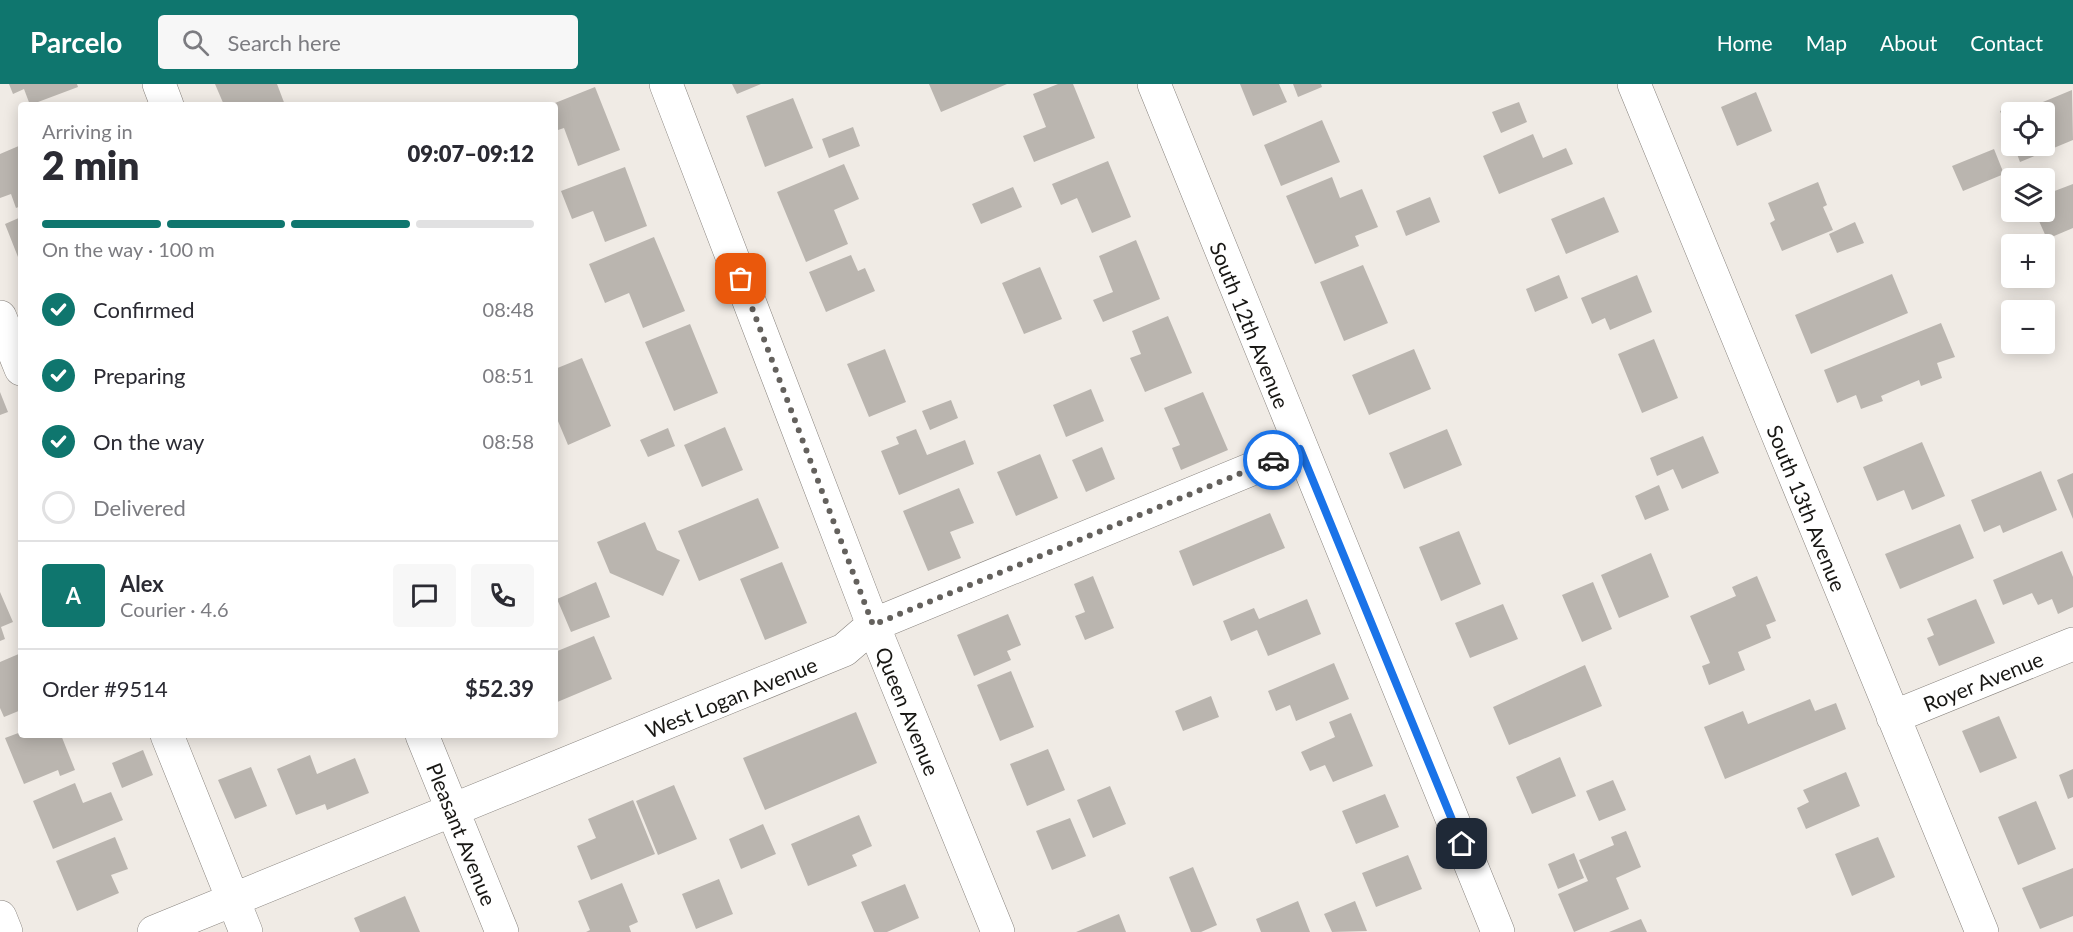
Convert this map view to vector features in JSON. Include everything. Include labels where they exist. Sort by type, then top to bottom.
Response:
[{"type":"street","points":[[159,84],[166,102]]},
{"type":"street","name":"Queen Avenue","points":[[666,84],[873,625],[998,932]]},
{"type":"street","name":"South 12th Avenue","points":[[1154,84],[1300,449],[1498,932]]},
{"type":"street","name":"South 13th Avenue","points":[[1634,84],[1982,932]]},
{"type":"street","points":[[0,317],[18,362]]},
{"type":"street","name":"West Logan Avenue","points":[[154,932],[453,812],[844,650],[873,625],[1300,449]]},
{"type":"street","name":"Royer Avenue","points":[[1893,717],[2073,644]]},
{"type":"street","points":[[168,738],[246,932]]},
{"type":"street","name":"Pleasant Avenue","points":[[423,738],[502,932]]},
{"type":"street","points":[[0,917],[6,932]]},
{"type":"building","points":[[9,84],[77,84],[78,87],[38,102],[29,102],[24,89],[13,94]]},
{"type":"building","points":[[215,84],[277,84],[284,102],[223,102]]},
{"type":"building","points":[[732,84],[761,84],[737,94]]},
{"type":"building","points":[[929,84],[1007,84],[941,112]]},
{"type":"building","points":[[1058,84],[1073,84],[1095,138],[1034,162],[1023,136],[1046,127],[1033,94]]},
{"type":"building","points":[[1240,84],[1279,84],[1287,102],[1253,116]]},
{"type":"building","points":[[1293,84],[1321,84],[1322,87],[1298,97]]},
{"type":"building","points":[[595,87],[620,150],[578,166],[564,128],[558,130],[558,102]]},
{"type":"building","points":[[2072,90],[2073,140],[2055,147],[2055,102],[2043,102]]},
{"type":"building","points":[[1756,92],[1772,131],[1737,146],[1721,107]]},
{"type":"building","points":[[793,98],[813,148],[765,167],[746,116]]},
{"type":"building","points":[[1519,102],[1527,122],[1501,133],[1492,112]]},
{"type":"building","points":[[1322,120],[1340,162],[1281,186],[1264,145]]},
{"type":"building","points":[[853,127],[860,146],[829,158],[822,139]]},
{"type":"building","points":[[1533,134],[1543,158],[1566,148],[1573,164],[1499,194],[1483,156]]},
{"type":"building","points":[[18,146],[18,207],[16,208],[11,194],[0,198],[0,154]]},
{"type":"building","points":[[1994,149],[2002,168],[2001,175],[1963,191],[1952,166]]},
{"type":"building","points":[[2018,156],[2034,156],[2020,162]]},
{"type":"building","points":[[1108,161],[1131,217],[1092,233],[1077,198],[1061,205],[1052,184]]},
{"type":"building","points":[[844,164],[859,199],[834,210],[848,244],[806,262],[777,192]]},
{"type":"building","points":[[625,167],[647,226],[605,242],[593,211],[572,219],[561,191]]},
{"type":"building","points":[[1332,177],[1340,198],[1362,189],[1378,227],[1355,236],[1359,246],[1315,264],[1286,196]]},
{"type":"building","points":[[1818,182],[1827,205],[1823,207],[1833,230],[1782,251],[1770,223],[1775,220],[1768,203]]},
{"type":"building","points":[[2073,184],[2073,228],[2055,236],[2045,234],[2039,222],[2055,222],[2055,191]]},
{"type":"building","points":[[1013,187],[1022,207],[981,224],[972,204]]},
{"type":"building","points":[[1430,197],[1440,222],[1406,236],[1396,211]]},
{"type":"building","points":[[1604,197],[1619,232],[1566,254],[1551,219]]},
{"type":"building","points":[[18,218],[18,257],[5,224]]},
{"type":"building","points":[[1855,222],[1864,243],[1837,253],[1829,234]]},
{"type":"building","points":[[654,237],[685,311],[643,328],[629,293],[605,303],[589,264]]},
{"type":"building","points":[[1136,240],[1160,299],[1103,322],[1093,300],[1113,292],[1099,256]]},
{"type":"building","points":[[851,255],[858,271],[865,268],[875,291],[826,312],[809,272]]},
{"type":"building","points":[[1363,265],[1388,323],[1344,341],[1320,282]]},
{"type":"building","points":[[1040,267],[1062,319],[1024,334],[1002,283]]},
{"type":"building","points":[[1892,274],[1908,313],[1811,354],[1795,315]]},
{"type":"building","points":[[1559,275],[1568,298],[1535,312],[1526,289]]},
{"type":"building","points":[[1637,275],[1652,312],[1610,330],[1605,318],[1592,324],[1581,298]]},
{"type":"building","points":[[1168,316],[1192,373],[1145,392],[1130,358],[1141,354],[1132,331]]},
{"type":"building","points":[[1941,323],[1955,357],[1937,363],[1942,378],[1921,386],[1919,380],[1881,396],[1883,401],[1861,409],[1856,395],[1837,403],[1824,370]]},
{"type":"building","points":[[690,324],[718,393],[674,411],[645,342]]},
{"type":"building","points":[[1654,339],[1678,398],[1642,413],[1618,354]]},
{"type":"building","points":[[885,349],[906,402],[869,417],[847,364]]},
{"type":"building","points":[[1414,349],[1431,389],[1369,415],[1352,375]]},
{"type":"building","points":[[582,358],[611,426],[568,445],[558,421],[558,368]]},
{"type":"building","points":[[1091,389],[1104,421],[1066,437],[1053,405]]},
{"type":"building","points":[[0,392],[8,412],[0,415]]},
{"type":"building","points":[[1203,392],[1228,450],[1181,470],[1172,448],[1180,445],[1164,408]]},
{"type":"building","points":[[951,400],[958,418],[930,430],[922,411]]},
{"type":"building","points":[[725,427],[743,470],[702,487],[684,445]]},
{"type":"building","points":[[668,428],[675,446],[648,457],[640,440]]},
{"type":"building","points":[[916,429],[927,455],[965,440],[974,464],[899,495],[881,451],[899,444],[896,437]]},
{"type":"building","points":[[1447,429],[1462,465],[1404,489],[1389,453]]},
{"type":"building","points":[[1703,436],[1719,473],[1682,489],[1673,469],[1657,476],[1650,458]]},
{"type":"building","points":[[1922,442],[1945,496],[1912,510],[1904,490],[1877,501],[1863,467]]},
{"type":"building","points":[[1102,447],[1115,479],[1086,492],[1072,460]]},
{"type":"building","points":[[1040,454],[1058,498],[1016,516],[997,472]]},
{"type":"building","points":[[2041,471],[2057,510],[2003,533],[2000,525],[1984,532],[1971,500]]},
{"type":"building","points":[[2073,473],[2073,519],[2057,480]]},
{"type":"building","points":[[1659,485],[1669,510],[1645,520],[1635,496]]},
{"type":"building","points":[[959,488],[974,523],[950,532],[961,558],[928,571],[903,511]]},
{"type":"building","points":[[758,498],[779,548],[699,581],[678,531]]},
{"type":"building","points":[[1270,513],[1285,548],[1193,586],[1179,551]]},
{"type":"building","points":[[645,522],[657,550],[680,560],[663,596],[610,573],[597,542]]},
{"type":"building","points":[[1960,524],[1974,558],[1900,589],[1885,554]]},
{"type":"building","points":[[1459,531],[1481,584],[1441,601],[1419,547]]},
{"type":"building","points":[[2062,551],[2073,577],[2073,607],[2058,614],[2052,599],[2038,605],[2032,593],[2003,605],[1993,580]]},
{"type":"building","points":[[1651,553],[1669,597],[1619,618],[1601,575]]},
{"type":"building","points":[[782,562],[807,623],[765,640],[740,579]]},
{"type":"building","points":[[1093,576],[1114,628],[1085,640],[1075,616],[1085,612],[1074,584]]},
{"type":"building","points":[[1757,576],[1776,621],[1766,625],[1771,638],[1738,652],[1745,670],[1709,685],[1702,666],[1710,663],[1690,616],[1736,596],[1732,587]]},
{"type":"building","points":[[596,582],[610,617],[571,632],[558,599]]},
{"type":"building","points":[[1593,582],[1612,629],[1582,642],[1562,595]]},
{"type":"building","points":[[0,592],[13,622],[1,627],[5,639],[0,641]]},
{"type":"building","points":[[1307,599],[1321,634],[1268,656],[1257,630],[1231,641],[1223,621],[1254,608],[1259,619]]},
{"type":"building","points":[[1976,599],[1995,643],[1939,666],[1927,638],[1934,635],[1927,619]]},
{"type":"building","points":[[1503,604],[1518,639],[1470,658],[1455,623]]},
{"type":"building","points":[[1008,614],[1021,645],[1007,651],[1011,660],[974,676],[957,635]]},
{"type":"building","points":[[594,636],[612,679],[558,702],[558,651]]},
{"type":"building","points":[[18,654],[18,711],[4,717],[0,708],[0,662]]},
{"type":"building","points":[[1334,663],[1349,699],[1296,721],[1290,705],[1276,711],[1268,691]]},
{"type":"building","points":[[1585,665],[1602,706],[1509,745],[1493,707]]},
{"type":"building","points":[[1011,671],[1034,727],[1000,741],[977,685]]},
{"type":"building","points":[[1211,696],[1219,717],[1183,731],[1175,711]]},
{"type":"building","points":[[1810,699],[1815,711],[1836,703],[1846,729],[1725,779],[1704,727],[1743,711],[1748,724]]},
{"type":"building","points":[[856,712],[877,763],[765,810],[743,758]]},
{"type":"building","points":[[1351,713],[1373,766],[1333,782],[1325,765],[1310,771],[1301,752],[1335,737],[1329,722]]},
{"type":"building","points":[[1999,716],[2017,758],[1980,773],[1962,731]]},
{"type":"building","points":[[18,733],[18,738],[62,738],[75,770],[60,776],[58,770],[24,784],[5,738]]},
{"type":"building","points":[[1048,749],[1065,790],[1027,806],[1010,764]]},
{"type":"building","points":[[143,750],[153,775],[122,788],[112,763]]},
{"type":"building","points":[[310,755],[317,774],[355,758],[369,793],[327,810],[325,804],[296,815],[277,769]]},
{"type":"building","points":[[1560,757],[1576,796],[1532,814],[1516,777]]},
{"type":"building","points":[[251,767],[267,806],[235,819],[218,780]]},
{"type":"building","points":[[2073,769],[2073,797],[2068,799],[2059,775]]},
{"type":"building","points":[[1846,772],[1860,806],[1806,829],[1797,808],[1809,802],[1803,790]]},
{"type":"building","points":[[1613,780],[1626,810],[1599,821],[1586,791]]},
{"type":"building","points":[[75,783],[83,803],[111,792],[123,820],[53,849],[33,801]]},
{"type":"building","points":[[674,785],[697,839],[658,855],[636,801]]},
{"type":"building","points":[[1110,786],[1126,824],[1093,838],[1077,800]]},
{"type":"building","points":[[1385,794],[1399,827],[1356,844],[1342,811]]},
{"type":"building","points":[[633,800],[655,854],[591,880],[577,846],[596,838],[588,819]]},
{"type":"building","points":[[2036,801],[2056,849],[2018,865],[1998,817]]},
{"type":"building","points":[[859,815],[872,846],[852,855],[857,866],[808,886],[791,844]]},
{"type":"building","points":[[1070,818],[1086,856],[1052,870],[1036,831]]},
{"type":"building","points":[[763,824],[776,854],[741,869],[729,839]]},
{"type":"building","points":[[1626,831],[1641,867],[1616,878],[1629,909],[1574,932],[1558,894],[1588,881],[1579,860],[1614,845],[1611,837]]},
{"type":"building","points":[[115,837],[128,869],[111,875],[119,893],[77,911],[56,861]]},
{"type":"building","points":[[1878,837],[1895,877],[1852,896],[1835,854]]},
{"type":"building","points":[[1574,853],[1584,878],[1558,889],[1548,864]]},
{"type":"building","points":[[1408,855],[1422,889],[1376,907],[1362,873]]},
{"type":"building","points":[[1193,867],[1217,925],[1201,932],[1191,932],[1169,877]]},
{"type":"building","points":[[2073,868],[2073,916],[2040,929],[2022,888]]},
{"type":"building","points":[[719,879],[733,914],[696,929],[682,894]]},
{"type":"building","points":[[622,883],[638,922],[629,926],[631,932],[586,932],[590,930],[578,901]]},
{"type":"building","points":[[905,884],[919,918],[887,932],[874,932],[861,902]]},
{"type":"building","points":[[405,896],[420,932],[360,932],[354,918]]},
{"type":"building","points":[[1298,901],[1310,932],[1261,932],[1256,919]]},
{"type":"building","points":[[1355,901],[1367,931],[1332,932],[1324,914]]},
{"type":"building","points":[[1119,914],[1126,932],[1076,932]]},
{"type":"building","points":[[1641,919],[1647,932],[1609,932]]},
{"type":"way so far","points":[[741,279],[873,625],[1273,460]]},
{"type":"route","points":[[1273,460],[1300,449],[1462,844]]}]
